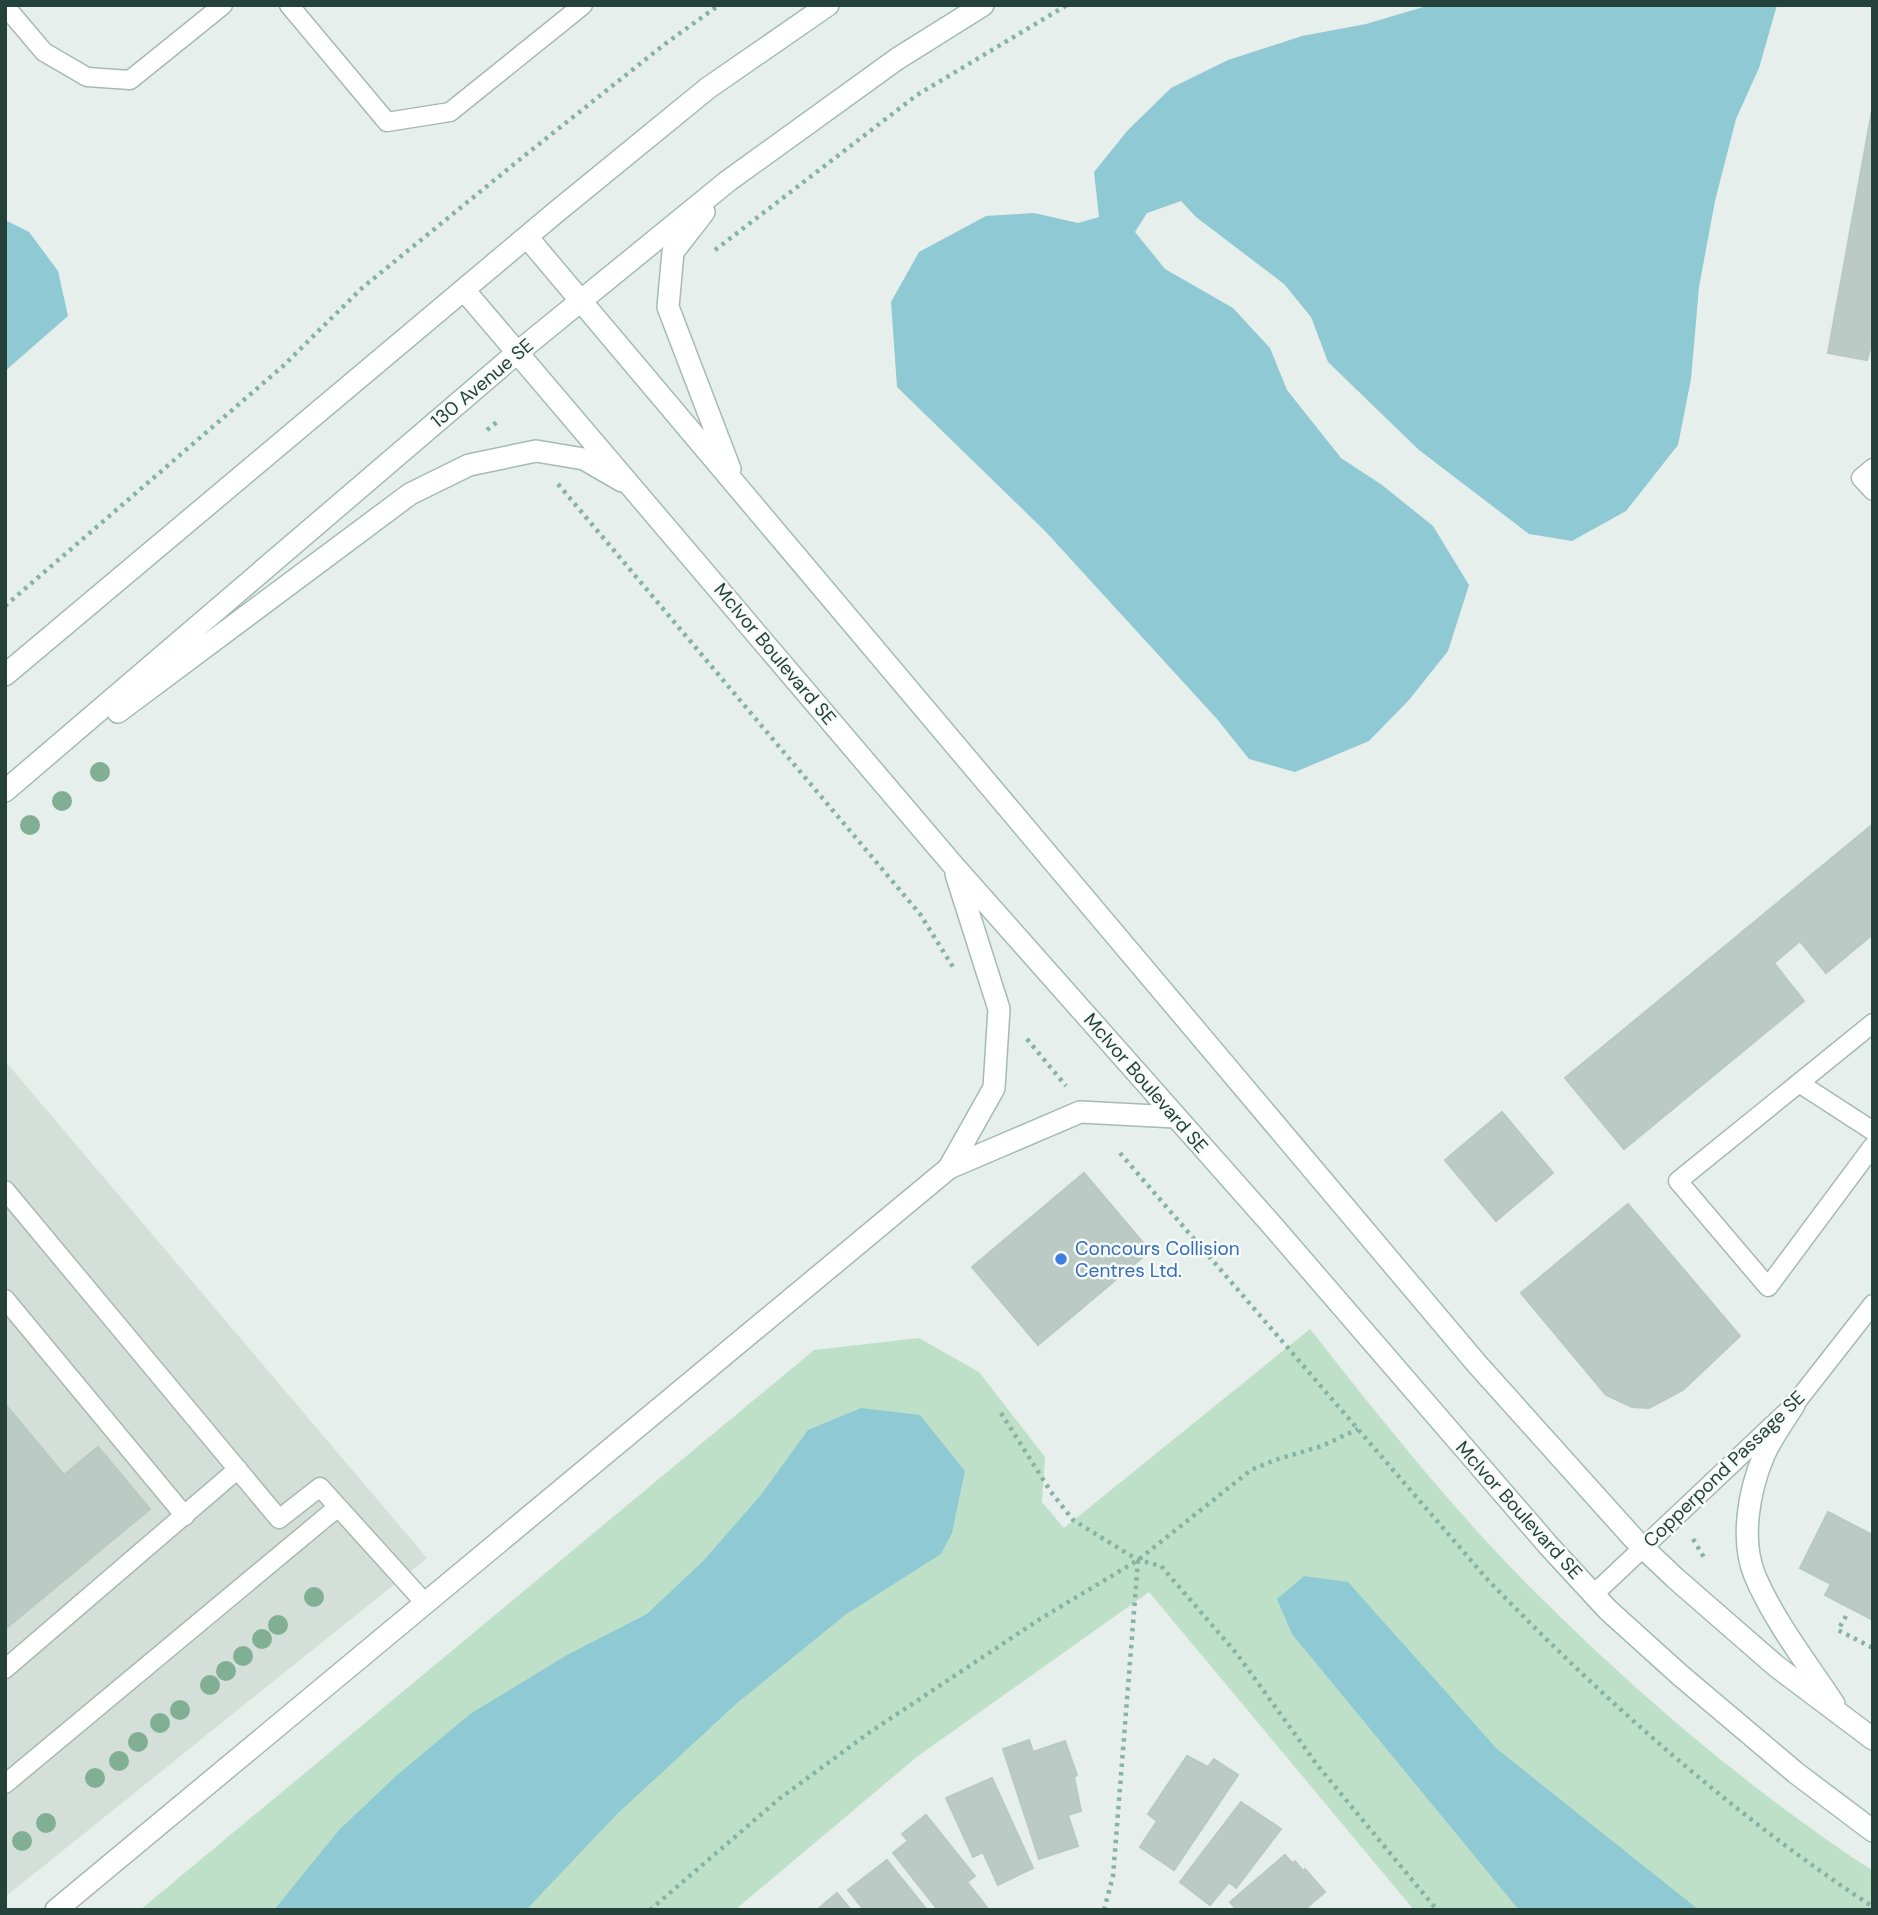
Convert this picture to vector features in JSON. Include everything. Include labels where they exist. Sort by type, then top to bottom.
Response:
[{"type":"main road","points":[[5,675],[708,88],[828,5]]},
{"type":"main road","name":"130 Avenue SE","points":[[5,794],[518,352],[728,181],[897,59],[983,5]]},
{"type":"main road","points":[[728,181],[673,252],[668,307],[736,484]]},
{"type":"main road","points":[[527,237],[1477,1364],[1644,1549],[1766,1658],[1873,1739]]},
{"type":"main road","name":"McIvor Boulevard SE","points":[[464,290],[636,489],[953,865],[1271,1224],[1541,1537],[1594,1594],[1680,1675],[1796,1773],[1873,1831]]},
{"type":"main road","name":"130 Avenue SE","points":[[5,794],[410,494],[469,465],[536,451],[584,459],[636,489]]},
{"type":"main road","points":[[949,1168],[994,1088],[999,1009],[953,865]]},
{"type":"main road","points":[[56,1910],[949,1168],[1080,1112],[1175,1117]]},
{"type":"main road","points":[[1794,1405],[1763,1456],[1753,1488],[1748,1544],[1754,1573],[1768,1603],[1842,1717]]},
{"type":"lane","points":[[5,6],[44,51],[87,77],[130,80],[223,5]]},
{"type":"lane","points":[[289,5],[387,122],[450,112],[583,5]]},
{"type":"lane","points":[[1873,468],[1861,478],[1873,491]]},
{"type":"lane","points":[[1873,1023],[1678,1181],[1768,1287],[1873,1146]]},
{"type":"lane","points":[[1799,1083],[1873,1131]]},
{"type":"lane","points":[[5,1190],[279,1519],[320,1487],[425,1603]]},
{"type":"lane","points":[[5,1299],[186,1516]]},
{"type":"lane","name":"Copperpond Passage SE","points":[[1594,1594],[1794,1405],[1873,1304]]},
{"type":"lane","points":[[5,1669],[238,1469]]},
{"type":"lane","points":[[5,1784],[338,1507]]},
{"type":"path","points":[[5,606],[282,368],[362,288],[665,44],[719,5]]},
{"type":"path","points":[[706,257],[917,95],[1067,5]]},
{"type":"path","points":[[552,480],[616,551],[920,914],[955,972]]},
{"type":"path","points":[[1023,1033],[1070,1090]]},
{"type":"path","points":[[1120,1153],[1487,1580],[1550,1645],[1655,1741],[1748,1818],[1873,1908]]},
{"type":"path","points":[[1001,1413],[1036,1470],[1073,1520],[1138,1560],[1161,1566],[1237,1654],[1318,1766],[1437,1910]]},
{"type":"path","points":[[650,1910],[779,1799],[870,1732],[1040,1619],[1138,1560],[1251,1470],[1322,1446],[1358,1429]]},
{"type":"path","points":[[1692,1538],[1704,1559]]},
{"type":"path","points":[[1104,1910],[1113,1875],[1138,1560]]},
{"type":"path","points":[[1846,1616],[1838,1630],[1873,1648]]},
{"type":"shaded area","points":[[5,1061],[427,1558],[5,1897]]},
{"type":"green space","points":[[1310,1329],[1446,1496],[1504,1560],[1573,1629],[1696,1740],[1783,1808],[1873,1871],[1873,1910],[1414,1910],[1149,1592],[918,1756],[735,1910],[140,1910],[814,1350],[919,1338],[979,1372],[1045,1457],[1042,1502],[1064,1528]]},
{"type":"water","points":[[1430,5],[1777,5],[1759,68],[1736,119],[1715,201],[1699,287],[1691,379],[1678,445],[1626,511],[1572,541],[1529,534],[1419,450],[1328,362],[1311,317],[1284,284],[1196,217],[1181,201],[1147,213],[1135,232],[1165,269],[1233,308],[1270,348],[1287,390],[1341,458],[1382,485],[1433,526],[1469,585],[1448,651],[1409,700],[1369,741],[1295,772],[1249,759],[1217,719],[1045,531],[897,387],[891,302],[919,252],[986,216],[1034,213],[1078,223],[1099,217],[1094,172],[1128,130],[1171,88],[1228,60],[1302,36],[1366,24]]},
{"type":"water","points":[[5,220],[29,232],[58,271],[68,316],[5,371]]},
{"type":"water","points":[[861,1408],[920,1415],[965,1471],[952,1533],[941,1554],[845,1615],[736,1704],[617,1814],[526,1910],[274,1910],[339,1830],[396,1776],[470,1714],[567,1655],[647,1614],[704,1560],[760,1496],[808,1430]]},
{"type":"water","points":[[1304,1576],[1348,1582],[1497,1749],[1699,1910],[1519,1910],[1292,1634],[1277,1599]]},
{"type":"building","points":[[1873,105],[1873,338],[1867,360],[1828,353]]},
{"type":"building","points":[[1873,824],[1873,934],[1826,973],[1800,941],[1774,963],[1804,1001],[1624,1149],[1565,1078]]},
{"type":"building","points":[[1502,1112],[1553,1173],[1496,1221],[1445,1160]]},
{"type":"building","name":"Concours Collision Centres Ltd.","points":[[1084,1173],[1150,1251],[1038,1345],[972,1267]]},
{"type":"building","points":[[1628,1204],[1740,1336],[1683,1390],[1649,1408],[1632,1407],[1606,1395],[1521,1293]]},
{"type":"building","points":[[5,1404],[64,1475],[98,1447],[150,1509],[5,1629]]},
{"type":"building","points":[[1828,1512],[1873,1535],[1873,1620],[1825,1595],[1831,1584],[1800,1568]]},
{"type":"building","points":[[1029,1740],[1033,1752],[1065,1741],[1077,1775],[1074,1777],[1081,1811],[1068,1815],[1078,1846],[1039,1859],[1003,1749]]},
{"type":"building","points":[[1187,1756],[1208,1767],[1214,1759],[1238,1775],[1174,1870],[1140,1847],[1157,1821],[1148,1814]]},
{"type":"building","points":[[992,1778],[1033,1868],[998,1885],[983,1852],[973,1857],[946,1798]]},
{"type":"building","points":[[1241,1802],[1281,1829],[1236,1888],[1229,1882],[1210,1905],[1180,1882]]},
{"type":"building","points":[[926,1815],[975,1876],[967,1882],[989,1910],[938,1910],[893,1853],[908,1841],[902,1834]]},
{"type":"building","points":[[1285,1855],[1292,1863],[1295,1861],[1303,1871],[1305,1869],[1325,1892],[1304,1910],[1237,1910],[1230,1902]]},
{"type":"building","points":[[887,1860],[927,1910],[864,1910],[848,1890]]},
{"type":"building","points":[[837,1893],[851,1910],[817,1910]]},
{"type":"place","name":"Concours Collision Centres Ltd.","points":[[1061,1259]]}]
